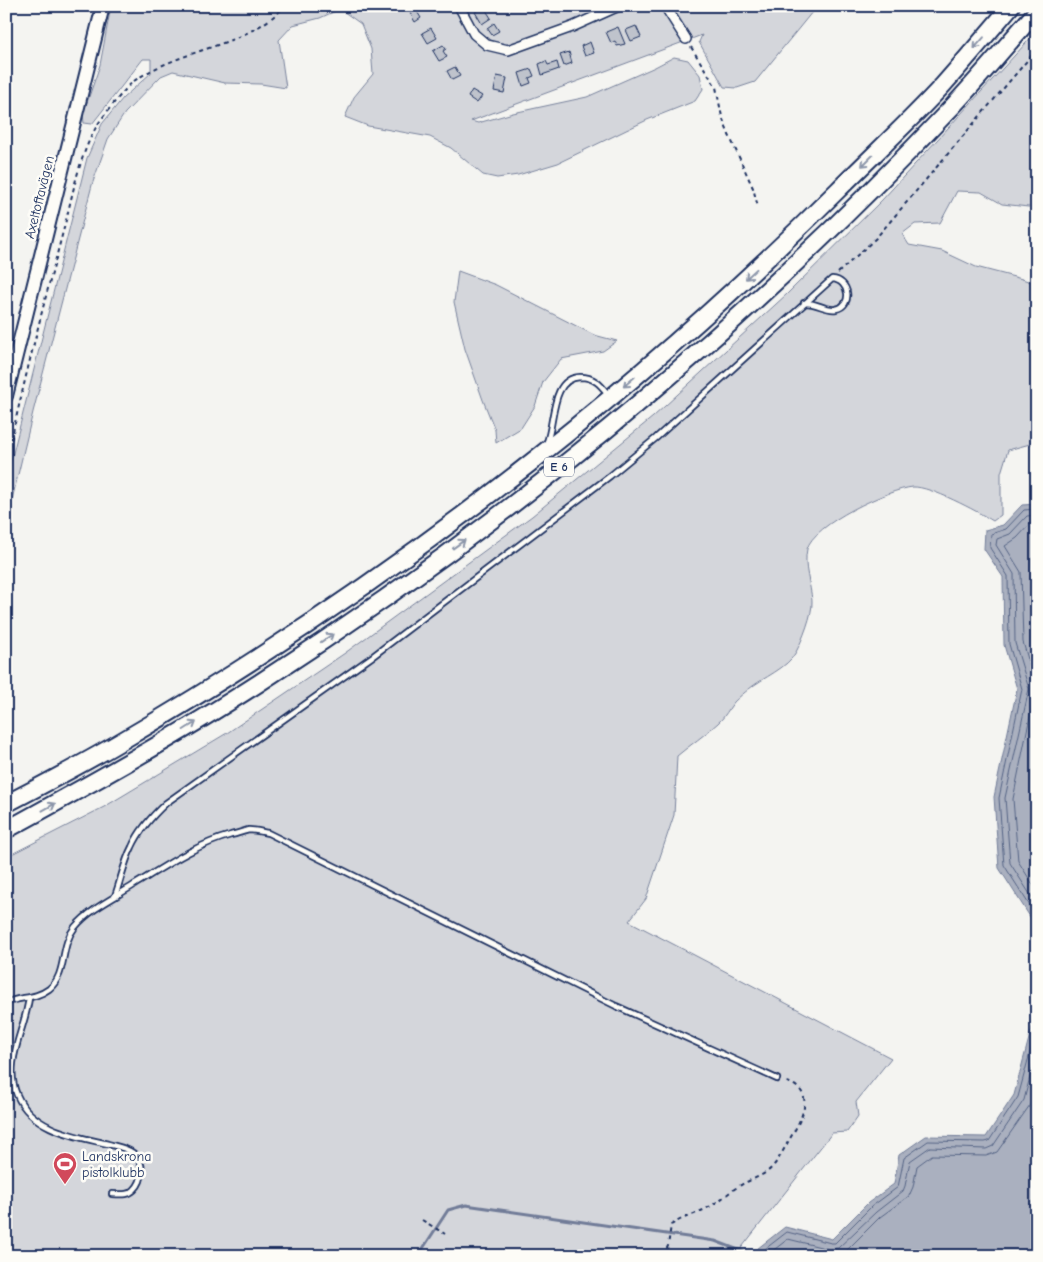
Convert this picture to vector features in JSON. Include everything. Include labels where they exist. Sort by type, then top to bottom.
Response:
[{"type":"highway","name":"E 6","points":[[6,830],[131,762],[276,672],[373,607],[498,516],[618,406],[700,321],[792,236],[942,86],[1011,6]]},
{"type":"highway","name":"E 6","points":[[6,804],[120,742],[249,663],[363,586],[486,497],[544,452],[618,406],[712,340],[806,254],[884,177],[956,103],[1037,11]]},
{"type":"main road","name":"Axeltoftavägen","points":[[6,396],[56,190],[104,6]]},
{"type":"street","points":[[458,6],[474,34],[487,45],[508,50],[620,6]]},
{"type":"street","points":[[665,6],[686,39]]},
{"type":"lane","points":[[115,896],[131,849],[141,830],[166,803],[373,656],[610,476],[656,438],[804,303],[832,279],[843,283],[846,289],[847,296],[842,306],[835,309],[813,302],[804,303]]},
{"type":"lane","points":[[544,452],[552,426],[559,390],[564,382],[577,377],[589,378],[598,382],[618,406]]},
{"type":"lane","points":[[6,1003],[12,1000],[29,998],[49,988],[59,978],[70,935],[76,926],[90,913],[186,853],[205,844],[250,830],[268,833],[616,1006],[777,1079]]},
{"type":"lane","points":[[29,998],[24,1027],[14,1053],[13,1074],[17,1095],[29,1113],[42,1124],[133,1152],[141,1164],[142,1178],[134,1191],[126,1194],[112,1194]]},
{"type":"path","points":[[6,463],[56,256],[84,154],[98,124],[132,82],[158,66],[238,37],[259,27],[286,6]]},
{"type":"path","points":[[686,39],[716,87],[722,117],[753,188],[758,207]]},
{"type":"path","points":[[832,279],[888,224],[1037,49]]},
{"type":"path","points":[[663,1256],[668,1246],[671,1225],[678,1220],[709,1207],[739,1185],[768,1171],[778,1160],[806,1105],[804,1096],[798,1087],[787,1081],[777,1079]]},
{"type":"path","points":[[422,1220],[445,1234]]},
{"type":"shaded area","points":[[111,6],[817,6],[755,82],[737,88],[724,87],[699,42],[702,35],[471,121],[478,123],[513,113],[587,97],[674,57],[688,60],[700,75],[703,89],[695,101],[647,120],[558,163],[518,175],[497,178],[483,175],[451,148],[430,137],[368,126],[345,117],[354,97],[373,74],[371,49],[361,24],[340,9],[320,18],[293,25],[279,40],[286,88],[261,84],[225,83],[173,71],[161,76],[125,113],[108,139],[92,185],[33,412],[6,525],[6,481],[87,158],[102,124],[123,98],[151,73],[151,59],[143,59],[92,124],[84,123],[83,114],[100,65]]},
{"type":"shaded area","points":[[1037,31],[1037,208],[1002,204],[981,192],[957,191],[940,223],[915,224],[902,234],[909,245],[942,251],[976,267],[1037,284],[1037,444],[1008,450],[1001,473],[1001,515],[993,521],[942,495],[930,490],[913,487],[887,494],[853,509],[823,529],[812,539],[807,549],[806,562],[812,606],[807,627],[798,647],[787,663],[742,695],[734,702],[718,723],[677,756],[674,815],[646,899],[629,921],[891,1058],[856,1102],[858,1116],[847,1132],[832,1133],[735,1256],[6,1256],[6,857],[104,807],[227,733],[345,653],[532,516],[653,417],[787,294],[882,200]]},
{"type":"shaded area","points":[[458,271],[496,285],[594,335],[617,341],[603,351],[561,359],[543,382],[535,406],[521,428],[496,443],[495,430],[465,349],[454,302]]},
{"type":"water","points":[[1037,504],[1037,938],[1034,923],[999,868],[994,797],[1017,689],[1004,645],[1003,577],[984,549],[985,530],[1003,525],[1022,505]]},
{"type":"water","points":[[1037,1008],[1037,1256],[748,1256],[785,1227],[832,1239],[868,1203],[894,1184],[899,1155],[926,1136],[986,1137],[1014,1095]]},
{"type":"building","points":[[484,7],[491,18],[482,24],[475,12]]},
{"type":"building","points":[[416,10],[421,18],[415,22],[410,13]]},
{"type":"building","points":[[494,23],[499,31],[492,35],[487,28]]},
{"type":"building","points":[[636,26],[641,37],[631,41],[626,30]]},
{"type":"building","points":[[618,27],[625,44],[617,46],[615,41],[611,43],[606,32]]},
{"type":"building","points":[[431,28],[437,38],[428,43],[422,33]]},
{"type":"building","points":[[590,42],[594,53],[585,56],[581,46]]},
{"type":"building","points":[[443,45],[446,49],[443,51],[447,57],[439,61],[433,51]]},
{"type":"building","points":[[569,52],[572,63],[564,66],[560,55]]},
{"type":"building","points":[[546,61],[548,65],[557,62],[559,69],[542,75],[539,64]]},
{"type":"building","points":[[455,67],[460,76],[452,80],[447,71]]},
{"type":"building","points":[[531,69],[534,76],[529,78],[531,83],[523,86],[519,73]]},
{"type":"building","points":[[497,76],[507,78],[504,93],[494,91]]},
{"type":"building","points":[[472,90],[482,96],[477,103],[468,97]]},
{"type":"waterway","points":[[418,1256],[448,1210],[466,1205],[715,1241],[749,1254]]},
{"type":"place","name":"Landskrona pistolklubb","points":[[65,1185]]}]
